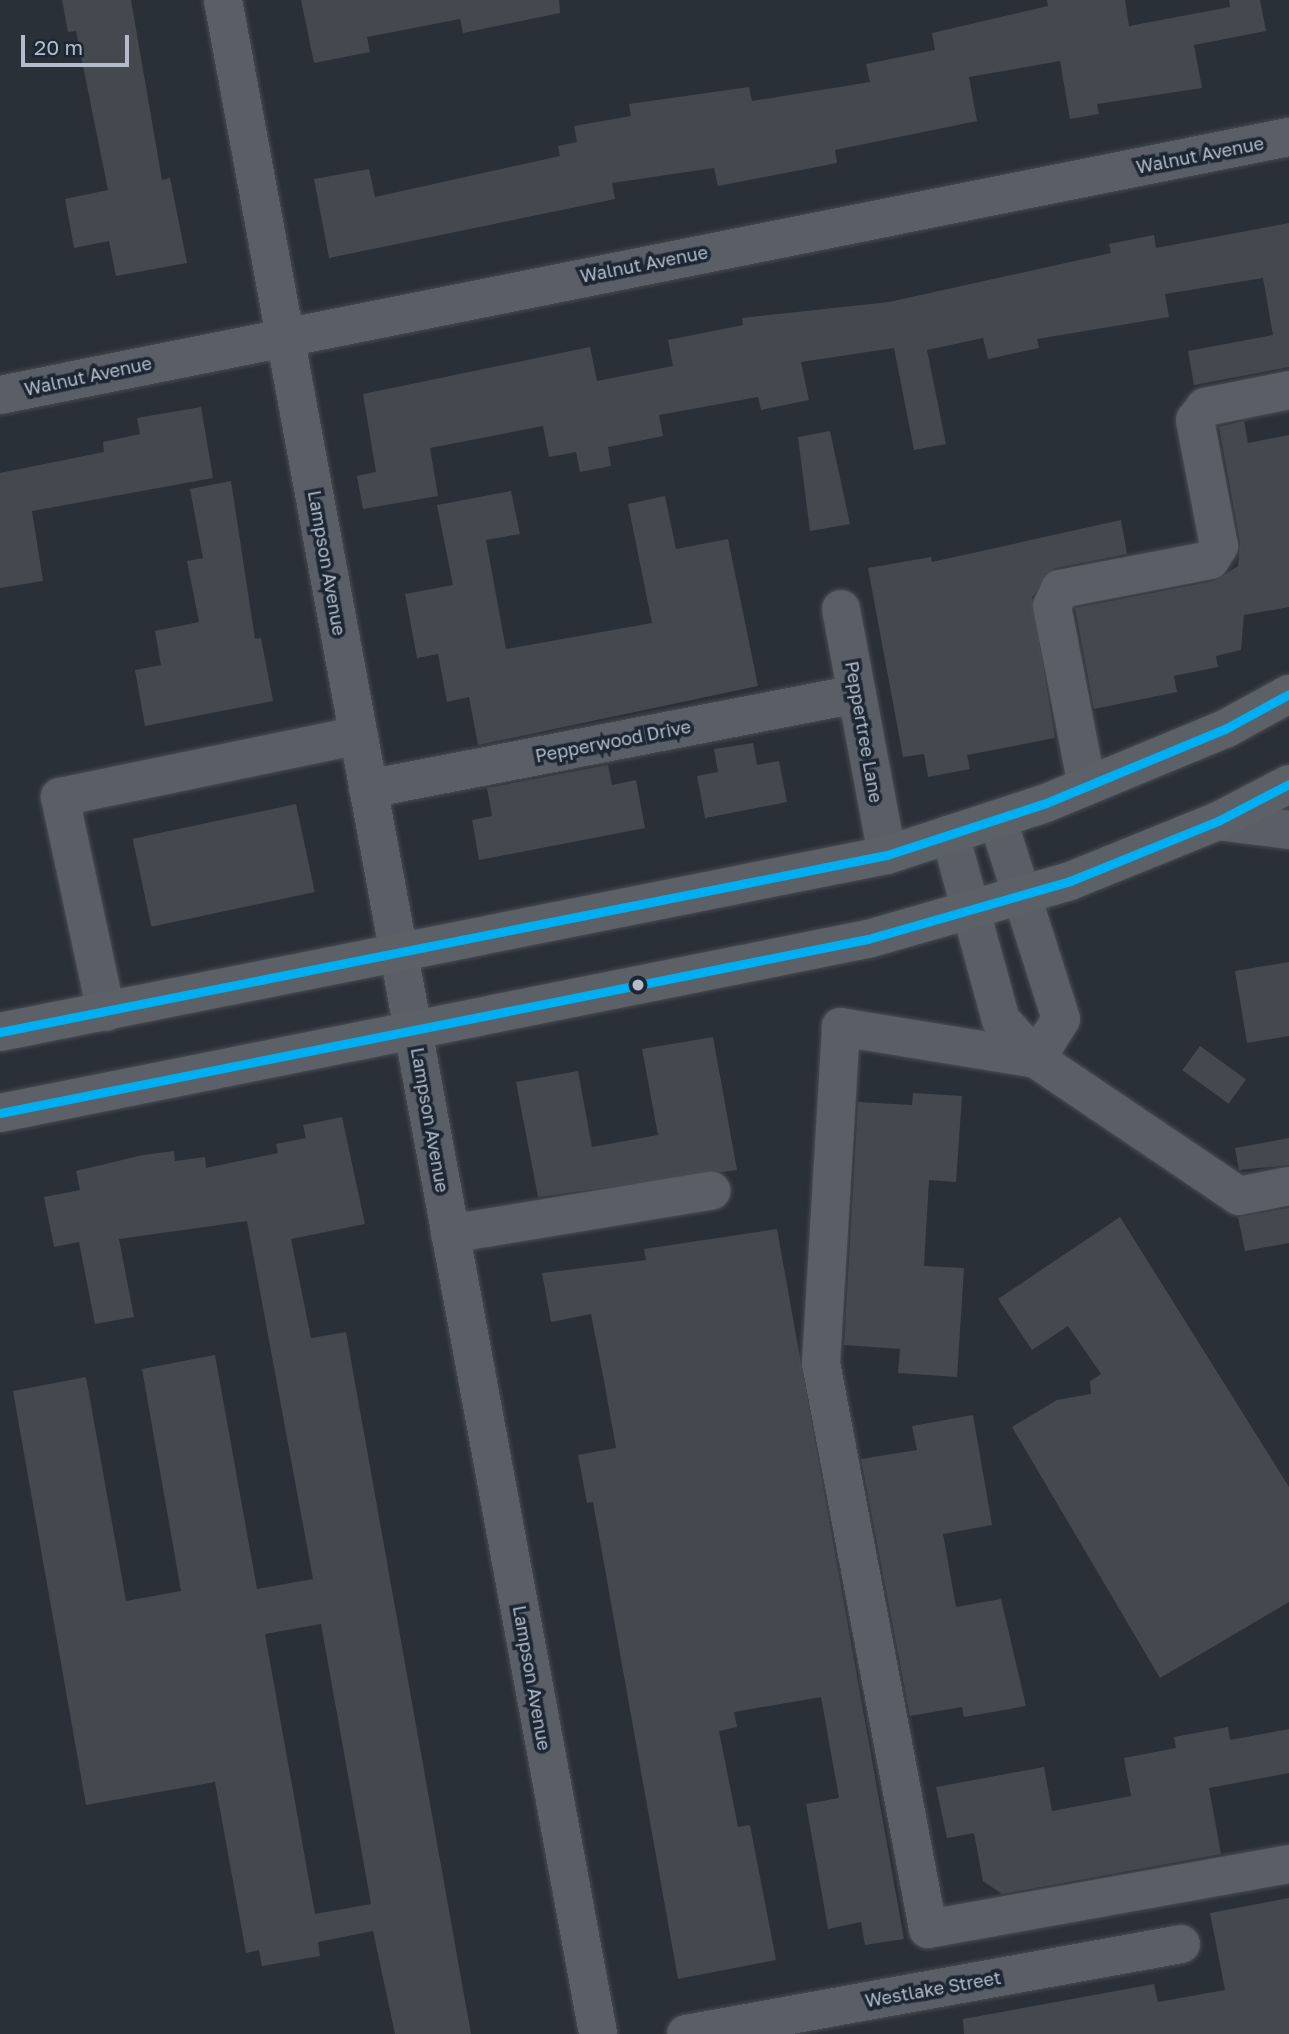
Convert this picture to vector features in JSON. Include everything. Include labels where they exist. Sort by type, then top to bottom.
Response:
[{"type":"main road","points":[[0,1032],[400,957],[887,855],[998,820],[1087,786],[1289,694]]},
{"type":"main road","points":[[0,1113],[414,1035],[973,911],[1022,896],[1219,821],[1289,784]]},
{"type":"street","name":"Lampson Avenue","points":[[223,0],[598,2034]]},
{"type":"street","name":"Walnut Avenue","points":[[0,395],[285,335],[1289,137]]},
{"type":"street","points":[[1087,786],[1052,606],[1060,589],[1210,560],[1219,546],[1195,420],[1205,407],[1289,390]]},
{"type":"street","name":"Peppertree Lane","points":[[841,609],[887,855]]},
{"type":"street","name":"Pepperwood Drive","points":[[368,789],[857,694]]},
{"type":"street","points":[[106,1012],[60,797],[359,735]]},
{"type":"street","points":[[998,820],[1061,1019],[1036,1059]]},
{"type":"street","points":[[1219,821],[1289,830]]},
{"type":"street","points":[[950,834],[1001,1020],[1036,1059],[1239,1196],[1289,1186]]},
{"type":"street","points":[[1036,1059],[841,1027],[821,1363],[928,1929],[1289,1864]]},
{"type":"street","points":[[450,1234],[711,1191]]},
{"type":"street","name":"Westlake Street","points":[[686,2034],[1181,1944]]},
{"type":"building","points":[[62,0],[131,0],[162,180],[170,178],[187,263],[116,276],[109,241],[74,248],[65,199],[108,190],[76,31],[68,32]]},
{"type":"building","points":[[301,0],[559,0],[560,13],[463,33],[460,19],[367,37],[370,52],[314,63]]},
{"type":"building","points":[[1047,0],[1125,0],[1129,26],[1230,7],[1229,0],[1260,0],[1266,31],[1194,45],[1202,88],[1097,104],[1099,114],[1070,119],[1060,61],[969,77],[977,121],[835,150],[837,163],[718,186],[714,168],[612,183],[615,199],[329,258],[314,179],[369,169],[375,197],[560,156],[558,146],[577,142],[574,126],[631,116],[629,104],[749,87],[752,101],[870,82],[866,64],[935,50],[932,33],[1048,6]]},
{"type":"building","points":[[1289,223],[1289,367],[1194,385],[1188,351],[1273,335],[1263,278],[1165,294],[1169,317],[1037,339],[1039,348],[988,359],[983,338],[927,350],[946,444],[914,450],[894,348],[801,362],[809,400],[761,410],[758,397],[659,415],[663,436],[608,447],[611,466],[580,472],[576,452],[549,457],[543,426],[430,448],[438,496],[363,509],[357,476],[376,472],[363,394],[590,347],[597,381],[673,366],[668,340],[743,325],[742,318],[889,302],[1111,253],[1109,244],[1154,235],[1156,248]]},
{"type":"building","points":[[201,407],[213,478],[32,511],[43,581],[0,588],[0,473],[104,452],[103,442],[140,434],[137,418]]},
{"type":"building","points":[[1244,421],[1248,443],[1289,435],[1289,607],[1244,615],[1241,650],[1216,656],[1218,667],[1174,676],[1177,692],[1094,709],[1075,608],[1214,581],[1238,566],[1240,542],[1219,427]]},
{"type":"building","points":[[830,431],[850,524],[810,531],[798,437]]},
{"type":"building","points":[[231,481],[255,639],[261,638],[273,701],[145,726],[135,670],[161,665],[155,631],[199,622],[187,561],[203,558],[190,489]]},
{"type":"building","points":[[511,491],[520,534],[486,540],[506,649],[652,623],[628,504],[665,496],[676,549],[728,539],[758,686],[478,745],[469,697],[447,702],[438,654],[417,658],[405,594],[453,585],[437,505]]},
{"type":"building","points":[[1121,520],[1127,554],[1055,568],[1032,597],[1055,738],[967,755],[970,769],[928,777],[924,754],[903,757],[868,568],[931,557],[932,562]]},
{"type":"building","points":[[753,743],[757,765],[779,761],[787,802],[705,818],[697,776],[718,772],[714,749]]},
{"type":"building","points":[[608,765],[612,785],[636,780],[645,828],[479,860],[472,820],[492,816],[487,788]]},
{"type":"building","points":[[296,804],[315,892],[151,927],[133,839]]},
{"type":"building","points":[[1289,962],[1289,1036],[1247,1043],[1235,971]]},
{"type":"building","points":[[713,1037],[737,1170],[538,1197],[516,1082],[578,1071],[592,1147],[658,1135],[642,1049]]},
{"type":"building","points":[[1200,1046],[1246,1080],[1228,1104],[1182,1070]]},
{"type":"building","points":[[913,1093],[962,1096],[956,1182],[929,1180],[924,1266],[964,1268],[957,1377],[898,1373],[900,1349],[844,1345],[858,1102],[912,1105]]},
{"type":"building","points":[[342,1117],[365,1224],[291,1239],[311,1338],[346,1332],[471,2034],[395,2034],[373,1931],[318,1942],[320,1956],[262,1966],[259,1950],[246,1953],[215,1782],[86,1805],[13,1391],[86,1377],[126,1601],[181,1591],[142,1369],[215,1355],[257,1589],[313,1579],[247,1221],[119,1239],[134,1317],[95,1324],[79,1242],[54,1247],[44,1197],[80,1190],[76,1171],[143,1155],[174,1151],[175,1161],[205,1157],[206,1168],[278,1153],[276,1144],[306,1138],[303,1125]],"holes":[[[321,1624],[371,1904],[315,1914],[265,1634]]]},
{"type":"building","points":[[1289,1138],[1289,1165],[1239,1170],[1235,1148]]},
{"type":"building","points":[[1289,1208],[1289,1243],[1245,1251],[1238,1217]]},
{"type":"building","points":[[1120,1217],[1289,1487],[1289,1602],[1160,1678],[1012,1427],[1057,1400],[1091,1394],[1090,1381],[1101,1374],[1068,1326],[1032,1350],[998,1299]]},
{"type":"building","points":[[777,1229],[904,1939],[865,1945],[861,1922],[828,1929],[806,1804],[839,1798],[821,1697],[734,1712],[737,1727],[719,1731],[738,1827],[750,1825],[776,1960],[678,1979],[593,1502],[587,1503],[578,1455],[616,1448],[604,1381],[591,1314],[551,1322],[542,1273],[646,1260],[644,1249]]},
{"type":"building","points":[[973,1415],[992,1525],[943,1534],[956,1607],[1001,1599],[1026,1706],[964,1717],[962,1707],[910,1716],[861,1459],[917,1450],[912,1426]]},
{"type":"building","points":[[1228,1727],[1230,1740],[1289,1729],[1289,1773],[1209,1788],[1221,1854],[1002,1894],[983,1881],[974,1833],[947,1838],[936,1787],[1044,1767],[1052,1811],[1131,1796],[1124,1758],[1176,1748],[1174,1737]]},
{"type":"building","points":[[1289,1898],[1289,2034],[964,2034],[963,2019],[1154,1984],[1158,2002],[1225,1990],[1210,1913]]},
{"type":"transit line","points":[[0,1032],[887,855],[1046,803],[1225,729],[1289,694]]},
{"type":"transit line","points":[[0,1113],[868,939],[1070,881],[1218,821],[1289,784]]}]
